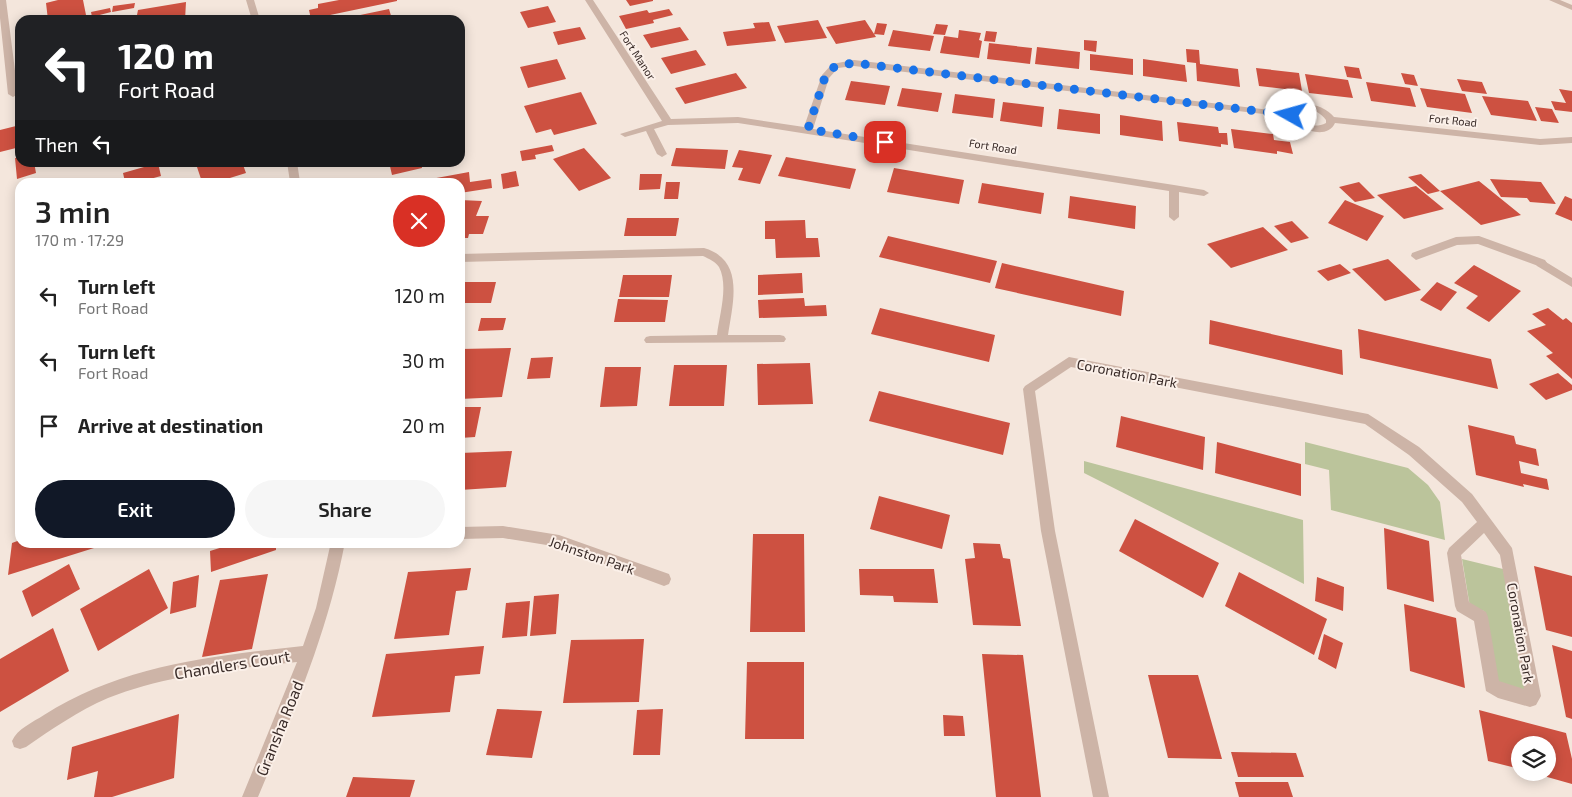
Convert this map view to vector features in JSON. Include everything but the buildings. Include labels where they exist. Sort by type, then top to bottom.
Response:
[{"type":"street","points":[[2,0],[15,86]]},
{"type":"street","points":[[250,0],[254,15]]},
{"type":"street","name":"Fort Manor","points":[[589,0],[668,122]]},
{"type":"street","points":[[1553,0],[1572,8]]},
{"type":"street","name":"Fort Road","points":[[808,129],[825,77],[835,66],[854,63],[1291,115],[1300,125],[1309,128],[1325,128],[1330,125],[1331,120]]},
{"type":"street","points":[[0,98],[15,93]]},
{"type":"street","name":"Fort Road","points":[[1291,115],[1292,110],[1304,106],[1322,111],[1331,120],[1540,142],[1572,140]]},
{"type":"street","name":"Fort Road","points":[[625,134],[668,122],[738,120],[808,129],[1204,193]]},
{"type":"street","points":[[649,128],[662,154]]},
{"type":"street","points":[[1174,188],[1174,217]]},
{"type":"street","points":[[1416,256],[1456,241],[1479,240],[1541,263],[1572,283]]},
{"type":"street","points":[[465,258],[704,252],[720,259],[727,272],[728,289],[722,339]]},
{"type":"street","points":[[650,340],[780,339]]},
{"type":"street","name":"Coronation Park","points":[[1101,797],[1048,530],[1029,389],[1069,362],[1368,419],[1414,451],[1467,498],[1485,523],[1506,553],[1533,696],[1530,700],[1498,690],[1492,685],[1481,617],[1462,606],[1454,553],[1485,523]]},
{"type":"street","name":"Johnston Park","points":[[465,533],[503,532],[559,541],[664,579]]},
{"type":"street","name":"Gransha Road","points":[[250,797],[309,653],[331,585],[337,548]]},
{"type":"street","name":"Chandlers Court","points":[[20,741],[60,714],[120,686],[202,665],[309,653]]},
{"type":"green space","points":[[1305,442],[1408,468],[1428,485],[1440,502],[1445,540],[1331,510],[1329,470],[1305,464]]},
{"type":"green space","points":[[1084,461],[1303,520],[1304,584],[1084,473]]},
{"type":"green space","points":[[1462,559],[1503,569],[1528,693],[1498,685],[1484,611],[1470,607]]},
{"type":"route","points":[[885,142],[808,129],[825,77],[835,66],[854,63],[1291,115]]}]
